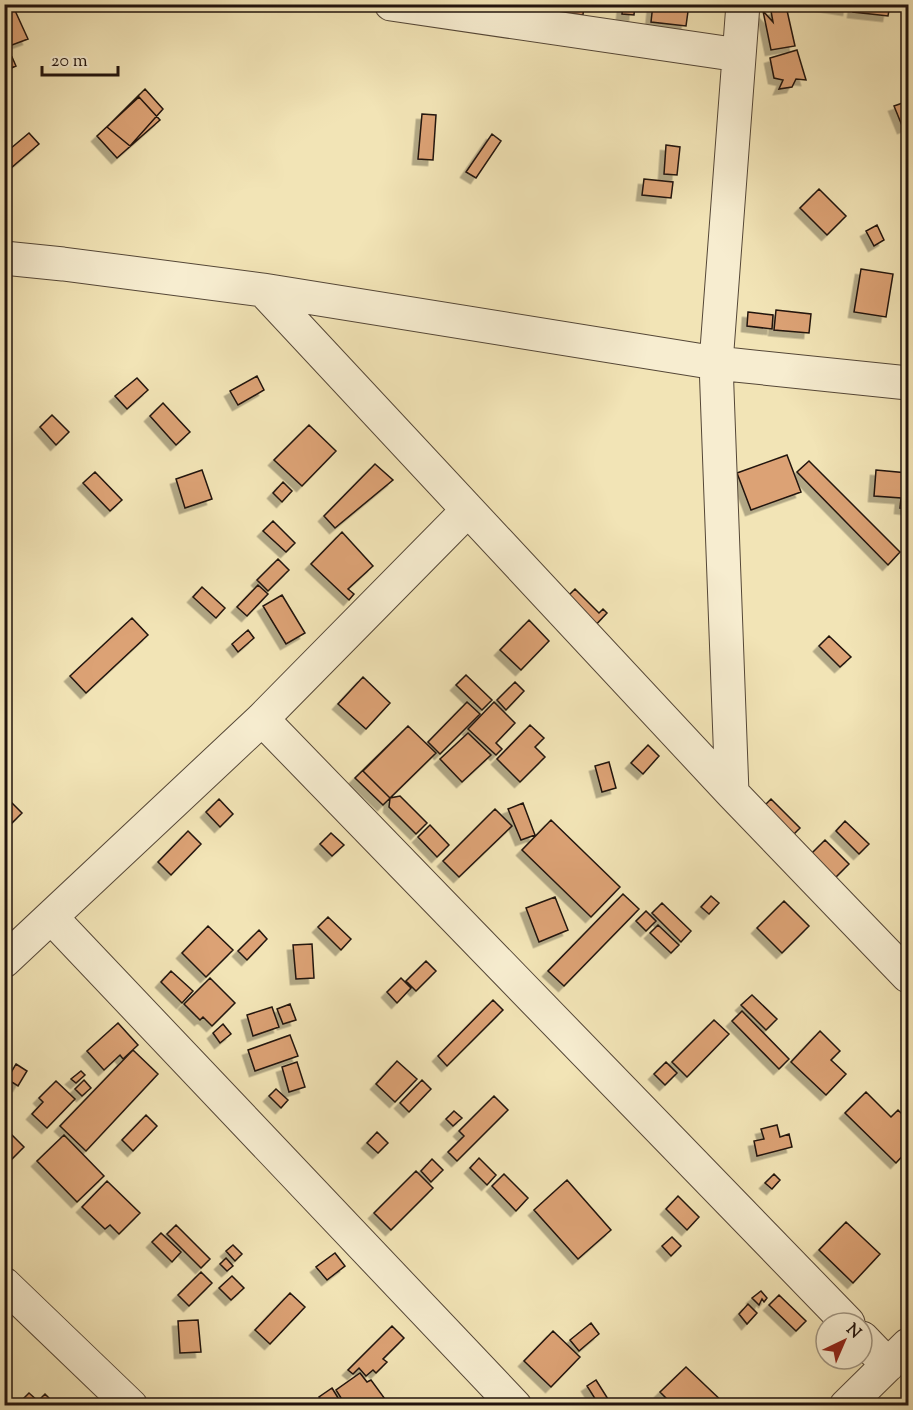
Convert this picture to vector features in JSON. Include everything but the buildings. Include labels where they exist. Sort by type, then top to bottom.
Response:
[{"type":"street","points":[[391,4],[739,55]]},
{"type":"street","points":[[732,793],[716,363],[743,4]]},
{"type":"street","points":[[4,258],[263,290],[716,363],[909,383]]},
{"type":"street","points":[[263,290],[732,793],[909,976]]},
{"type":"street","points":[[4,962],[262,719],[468,510]]},
{"type":"street","points":[[262,719],[836,1311]]},
{"type":"street","points":[[51,918],[515,1406]]},
{"type":"street","points":[[4,1284],[131,1406]]},
{"type":"street","points":[[846,1406],[898,1355],[874,1344]]}]
